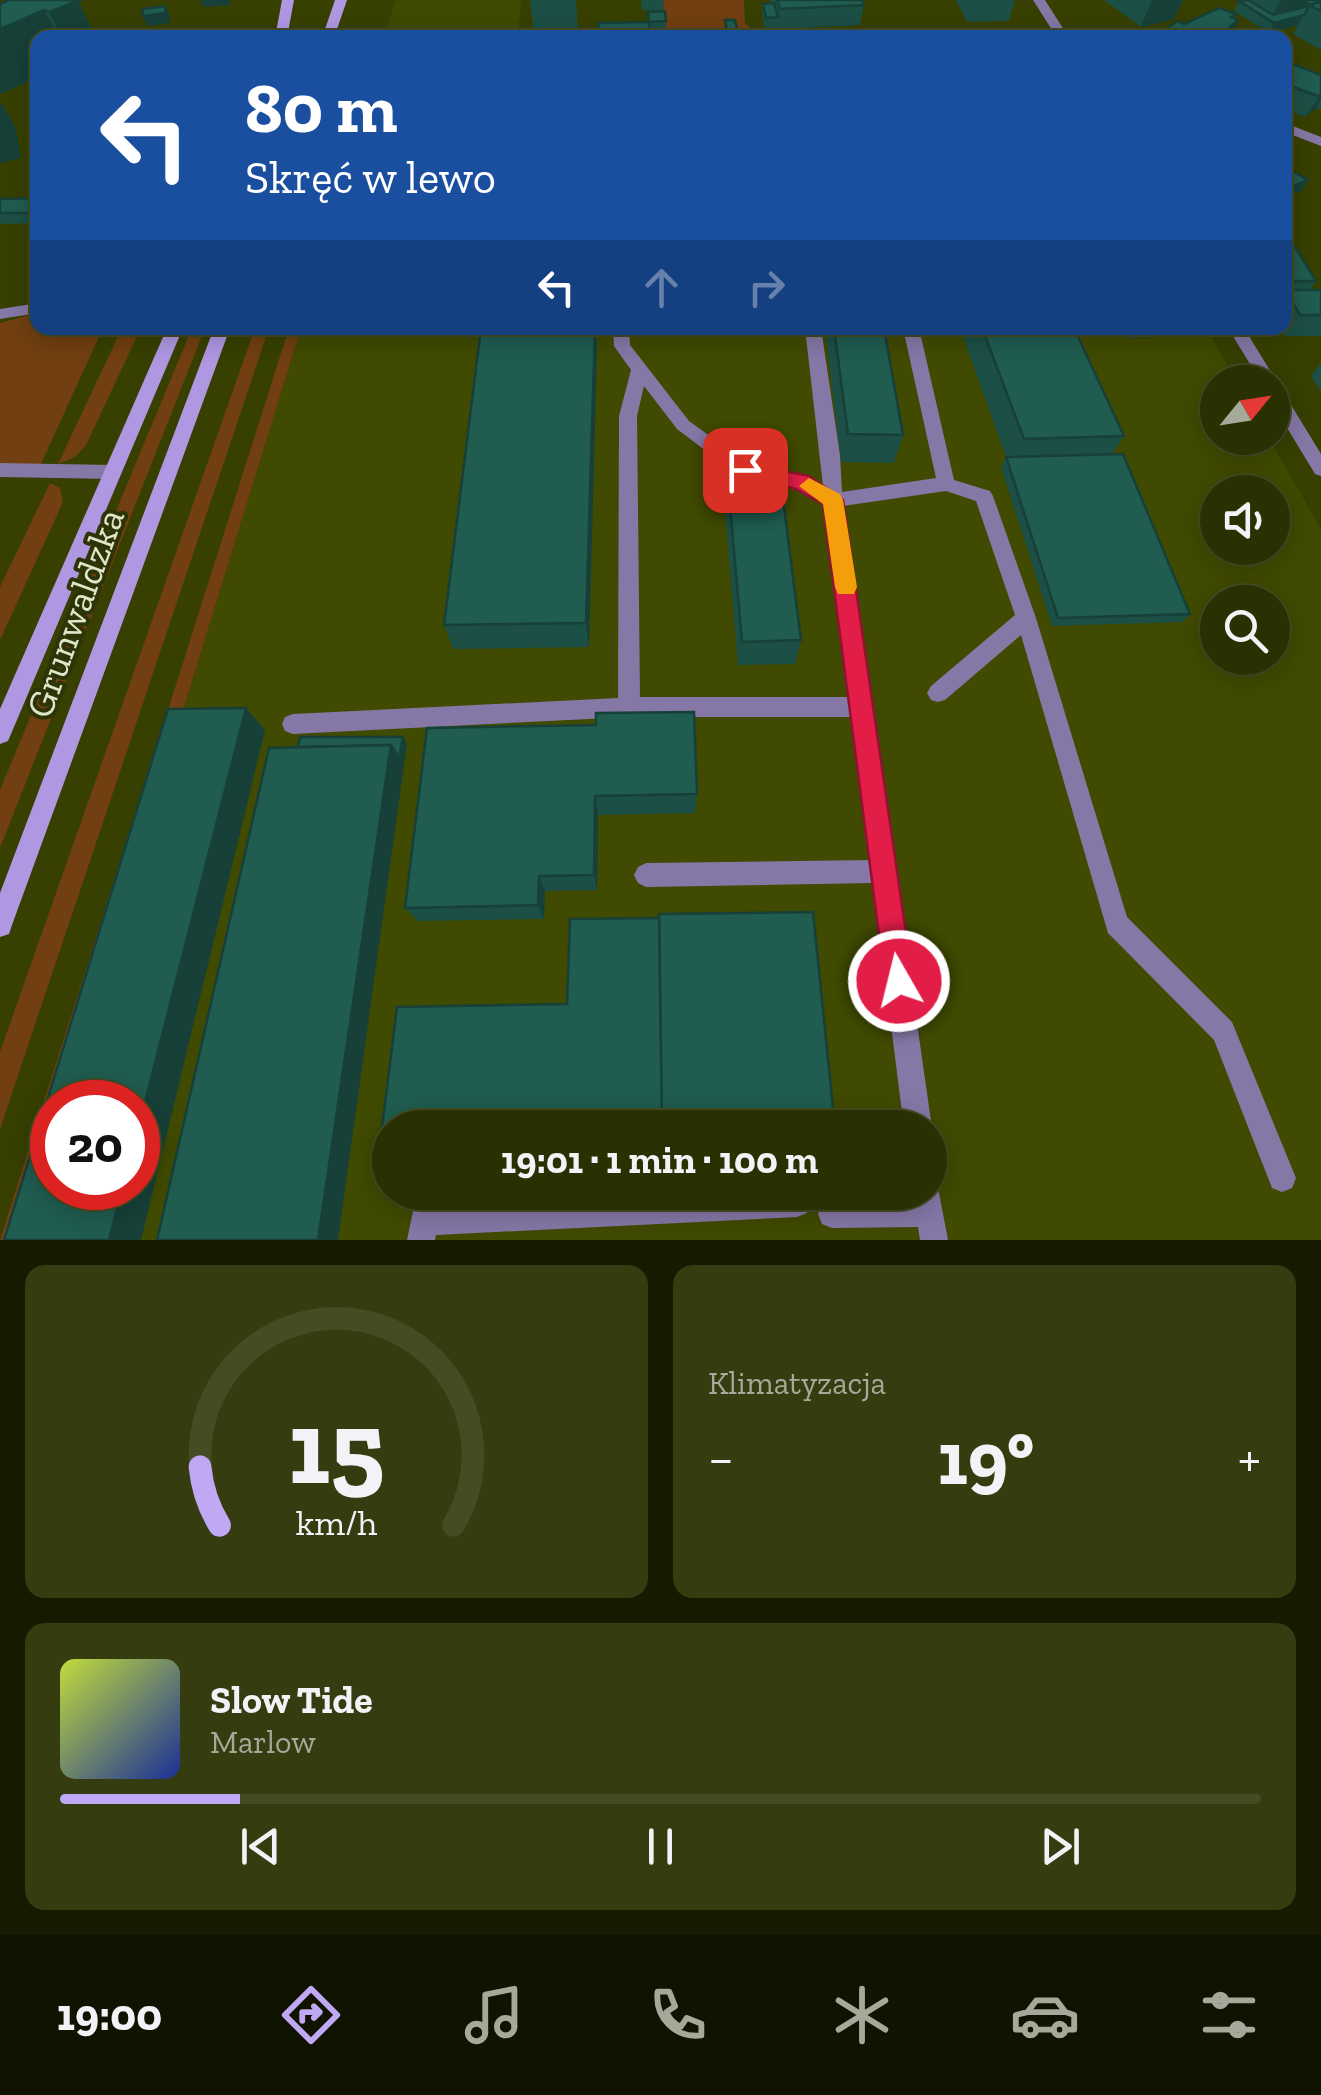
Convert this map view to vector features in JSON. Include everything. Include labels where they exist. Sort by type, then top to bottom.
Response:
[{"type":"main road","points":[[282,30],[288,0]]},
{"type":"main road","points":[[331,30],[340,0]]},
{"type":"main road","name":"Grunwaldzka","points":[[0,734],[172,335]]},
{"type":"main road","name":"Grunwaldzka","points":[[0,925],[219,335]]},
{"type":"street","points":[[1039,0],[1061,30]]},
{"type":"street","points":[[1292,130],[1321,142]]},
{"type":"street","points":[[0,314],[30,309]]},
{"type":"street","points":[[621,335],[622,346],[683,425],[745,470],[802,482],[833,500],[946,484],[984,496],[1026,618],[1118,924],[1223,1032],[1282,1178]]},
{"type":"street","points":[[814,335],[916,1110]]},
{"type":"street","points":[[913,335],[946,484]]},
{"type":"street","points":[[1240,335],[1259,365]]},
{"type":"street","points":[[629,706],[628,416],[640,371]]},
{"type":"street","points":[[1290,417],[1321,469]]},
{"type":"street","points":[[0,470],[113,472]]},
{"type":"street","points":[[938,693],[1026,618]]},
{"type":"street","points":[[294,724],[629,706],[862,707]]},
{"type":"street","points":[[646,875],[884,872]]},
{"type":"street","points":[[422,1240],[423,1221],[652,1210]]},
{"type":"street","points":[[832,1214],[930,1215]]},
{"type":"shaded area","points":[[396,0],[521,0],[519,30],[386,30]]},
{"type":"shaded area","points":[[662,0],[744,0],[745,23],[753,30],[725,25],[725,30],[666,30]]},
{"type":"shaded area","points":[[30,315],[30,335],[100,335],[40,466],[0,465],[0,323]]},
{"type":"shaded area","points":[[119,335],[138,335],[86,445],[75,457],[58,464]]},
{"type":"shaded area","points":[[189,335],[202,335],[0,848],[0,790]]},
{"type":"shaded area","points":[[253,335],[267,335],[0,1129],[0,1052]]},
{"type":"shaded area","points":[[287,335],[299,335],[69,1080],[51,1080]]},
{"type":"shaded area","points":[[299,335],[1126,338],[1210,335],[1227,365],[1200,365],[1200,455],[1279,455],[1321,529],[1321,1240],[20,1240],[38,1210],[160,1210],[160,1080],[69,1080]]},
{"type":"shaded area","points":[[50,483],[60,488],[63,502],[0,640],[0,587]]},
{"type":"shaded area","points":[[30,1145],[30,1197],[20,1240],[0,1240]]},
{"type":"building","points":[[9,0],[78,1],[49,12],[44,10],[0,29],[0,4]]},
{"type":"building","points":[[777,0],[862,0],[864,5],[780,9]]},
{"type":"building","points":[[1248,0],[1273,15],[1309,6],[1304,15],[1274,23],[1239,1]]},
{"type":"building","points":[[774,3],[778,17],[766,18],[763,4]]},
{"type":"building","points":[[165,6],[166,13],[143,16],[142,9]]},
{"type":"building","points":[[1219,8],[1236,14],[1231,17],[1238,20],[1227,30],[1164,30],[1178,21],[1184,24]]},
{"type":"building","points":[[665,11],[666,21],[649,22],[648,12]]},
{"type":"building","points":[[725,20],[735,20],[737,30],[727,30]]},
{"type":"building","points":[[649,22],[650,30],[599,30],[598,23]]},
{"type":"building","points":[[1292,64],[1321,75],[1318,96],[1292,87]]},
{"type":"building","points":[[1292,171],[1308,180],[1292,186]]},
{"type":"building","points":[[30,198],[30,213],[0,213],[0,199]]},
{"type":"building","points":[[1292,242],[1316,281],[1292,281]]},
{"type":"building","points":[[1292,290],[1321,290],[1321,315],[1300,315],[1292,302]]},
{"type":"building","points":[[480,335],[595,335],[586,623],[444,625]]},
{"type":"building","points":[[835,335],[885,335],[903,435],[848,434]]},
{"type":"building","points":[[985,335],[1077,335],[1124,436],[1024,439]]},
{"type":"building","points":[[1123,454],[1190,614],[1058,618],[1006,457]]},
{"type":"building","points":[[781,483],[801,640],[742,642],[728,484]]},
{"type":"building","points":[[246,708],[151,1080],[53,1080],[168,709]]},
{"type":"building","points":[[694,712],[697,794],[595,796],[594,875],[539,876],[538,905],[405,908],[427,728],[596,725],[596,713]]},
{"type":"building","points":[[300,737],[403,737],[399,758],[391,745],[298,747]]},
{"type":"building","points":[[391,745],[318,1240],[157,1240],[269,748]]},
{"type":"building","points":[[813,912],[833,1110],[662,1110],[659,914]]},
{"type":"building","points":[[659,918],[662,1110],[384,1110],[397,1007],[567,1004],[570,919]]},
{"type":"building","points":[[30,1156],[30,1210],[116,1210],[109,1240],[4,1240]]},
{"type":"slow traffic","points":[[809,486],[833,500],[846,587]]},
{"type":"route","points":[[745,470],[802,482],[833,500],[899,981]]}]
